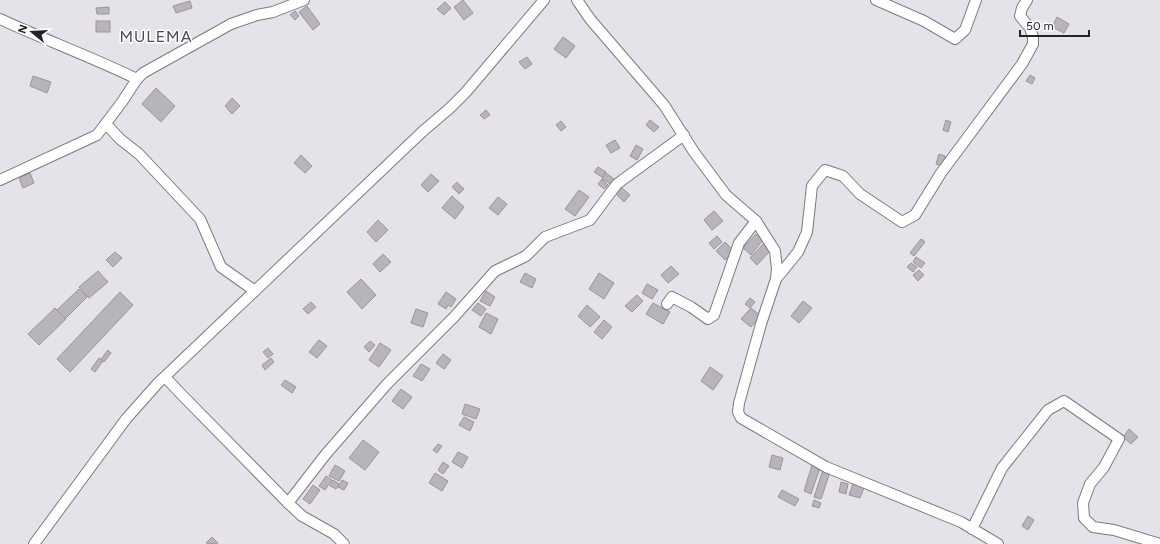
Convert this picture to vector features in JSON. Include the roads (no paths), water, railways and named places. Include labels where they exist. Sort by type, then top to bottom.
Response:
[{"type":"street","points":[[0,180],[44,158],[88,140],[97,134],[143,73],[231,24],[304,0]]},
{"type":"street","points":[[34,544],[126,419],[165,376],[422,132],[450,108],[466,92],[544,0]]},
{"type":"street","points":[[577,0],[590,19],[664,105],[702,163],[726,195],[756,221],[775,251],[777,269],[776,279],[761,324],[739,404],[738,412],[741,418],[826,467],[961,522],[998,544]]},
{"type":"street","points":[[876,0],[924,21],[955,39],[965,30],[976,0]]},
{"type":"street","points":[[776,279],[798,252],[807,232],[812,186],[825,170],[843,176],[860,194],[902,222],[915,215],[941,172],[1022,64],[1032,44],[1033,37],[1030,28],[1020,16],[1022,8],[1027,0]]},
{"type":"street","points":[[0,19],[137,79]]},
{"type":"street","points":[[106,124],[120,139],[139,154],[200,219],[221,267],[254,291]]},
{"type":"street","points":[[288,503],[326,454],[387,384],[454,317],[495,271],[526,256],[545,237],[590,220],[617,184],[684,135]]},
{"type":"street","points":[[668,304],[672,297],[691,307],[708,319],[714,315],[739,243],[756,221]]},
{"type":"street","points":[[165,376],[288,503],[302,516],[334,534],[344,544]]},
{"type":"street","points":[[972,529],[1002,468],[1048,410],[1064,401],[1119,439],[1104,468],[1090,484],[1083,503],[1084,518],[1093,527],[1114,530],[1160,544]]},
{"type":"district","name":"MULEMA","points":[[156,36]]}]
